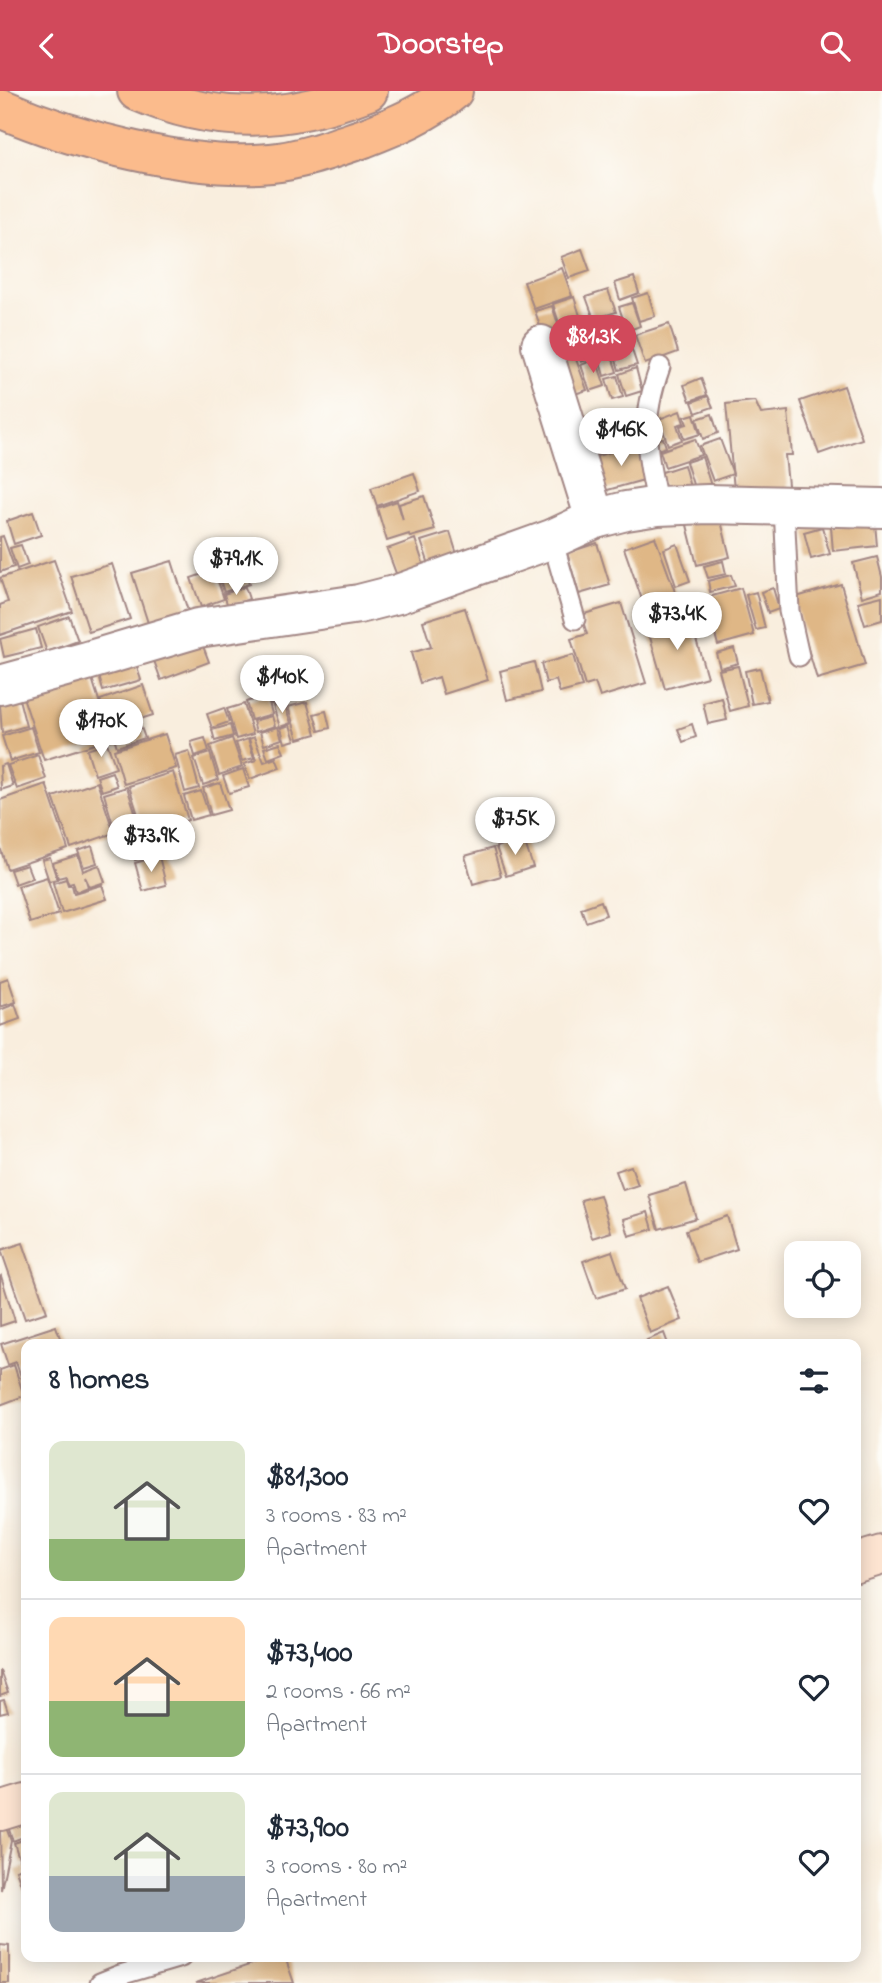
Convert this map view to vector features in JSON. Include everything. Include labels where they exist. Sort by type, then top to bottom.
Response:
[{"type":"highway","points":[[137,91],[177,106],[237,117],[272,117],[343,101],[368,91]]},
{"type":"highway","points":[[0,108],[110,145],[188,160],[232,164],[273,163],[331,149],[391,128],[453,91]]},
{"type":"street","points":[[541,345],[595,519]]},
{"type":"street","points":[[0,685],[198,628],[348,606],[385,597],[552,539],[595,519],[658,506],[708,504],[878,511]]},
{"type":"street","points":[[861,1561],[882,1555]]},
{"type":"street","points":[[0,1811],[21,1805]]},
{"type":"lane","points":[[658,506],[647,456],[646,424],[650,395],[660,366]]},
{"type":"lane","points":[[784,507],[789,611],[799,656]]},
{"type":"lane","points":[[552,539],[575,619]]},
{"type":"lane","points":[[100,1983],[164,1962]]},
{"type":"building","points":[[582,249],[590,271],[569,278],[561,257]]},
{"type":"building","points":[[562,268],[572,296],[534,309],[524,282]]},
{"type":"building","points":[[634,277],[639,293],[620,300],[615,283]]},
{"type":"building","points":[[608,290],[616,312],[594,319],[586,297]]},
{"type":"building","points":[[648,293],[655,316],[639,321],[632,298]]},
{"type":"building","points":[[574,297],[582,322],[561,329],[553,304]]},
{"type":"building","points":[[632,303],[640,326],[627,331],[619,307]]},
{"type":"building","points":[[552,306],[560,330],[543,335],[535,311]]},
{"type":"building","points":[[669,324],[678,352],[645,364],[635,335]]},
{"type":"building","points":[[586,325],[592,345],[576,350],[570,331]]},
{"type":"building","points":[[564,330],[569,346],[550,353],[544,337]]},
{"type":"building","points":[[628,338],[637,365],[619,370],[611,343]]},
{"type":"building","points":[[608,344],[617,372],[604,376],[596,348]]},
{"type":"building","points":[[591,346],[595,357],[581,362],[577,352]]},
{"type":"building","points":[[572,348],[587,390],[562,398],[549,356]]},
{"type":"building","points":[[596,359],[605,386],[590,391],[581,365]]},
{"type":"building","points":[[636,368],[642,391],[626,396],[619,374]]},
{"type":"building","points":[[617,376],[623,397],[612,400],[606,379]]},
{"type":"building","points":[[701,378],[707,395],[690,401],[684,385]]},
{"type":"building","points":[[844,386],[862,439],[819,454],[800,401]]},
{"type":"building","points":[[708,396],[713,407],[696,413],[692,402]]},
{"type":"building","points":[[755,401],[761,414],[788,411],[792,455],[785,455],[789,495],[735,500],[726,404]]},
{"type":"building","points":[[680,411],[684,423],[677,425],[682,440],[668,445],[659,419]]},
{"type":"building","points":[[600,414],[612,447],[580,458],[569,425]]},
{"type":"building","points":[[694,414],[700,434],[684,439],[680,426],[687,424],[684,417]]},
{"type":"building","points":[[712,414],[718,433],[703,439],[697,419]]},
{"type":"building","points":[[623,425],[627,437],[612,441],[608,430]]},
{"type":"building","points":[[663,438],[666,447],[654,451],[651,441]]},
{"type":"building","points":[[695,439],[701,455],[665,467],[660,451]]},
{"type":"building","points":[[720,439],[733,474],[713,481],[700,446]]},
{"type":"building","points":[[637,444],[647,479],[604,491],[594,457]]},
{"type":"building","points":[[702,457],[711,486],[695,491],[686,462]]},
{"type":"building","points":[[684,465],[691,491],[666,498],[659,473]]},
{"type":"building","points":[[414,473],[420,491],[377,506],[371,488]]},
{"type":"building","points":[[424,496],[435,530],[387,541],[377,508],[397,501],[403,520],[399,504]]},
{"type":"building","points":[[718,509],[730,557],[697,565],[685,517]]},
{"type":"building","points":[[33,512],[41,535],[14,544],[7,521]]},
{"type":"building","points":[[875,523],[877,546],[833,551],[831,527]]},
{"type":"building","points":[[822,527],[830,554],[811,559],[804,532]]},
{"type":"building","points":[[450,532],[460,564],[432,573],[421,541]]},
{"type":"building","points":[[3,536],[14,567],[0,572],[0,537]]},
{"type":"building","points":[[655,537],[678,600],[646,611],[624,548]]},
{"type":"building","points":[[415,539],[427,575],[400,584],[387,549]]},
{"type":"building","points":[[597,543],[610,585],[579,594],[567,553]]},
{"type":"building","points":[[677,544],[690,581],[676,586],[664,549]]},
{"type":"building","points":[[21,545],[28,565],[17,569],[10,548]]},
{"type":"building","points":[[239,554],[249,584],[224,592],[214,562]]},
{"type":"building","points":[[877,557],[882,591],[862,597],[853,563]]},
{"type":"building","points":[[54,560],[72,611],[0,635],[0,605],[8,602],[0,578]]},
{"type":"building","points":[[172,561],[188,611],[148,623],[132,573]]},
{"type":"building","points":[[723,561],[726,574],[708,578],[704,566]]},
{"type":"building","points":[[112,564],[130,619],[89,632],[71,576]]},
{"type":"building","points":[[214,570],[224,599],[201,607],[191,578]]},
{"type":"building","points":[[731,575],[735,586],[710,592],[708,581]]},
{"type":"building","points":[[841,584],[865,665],[817,679],[793,598]]},
{"type":"building","points":[[245,587],[249,599],[228,607],[224,594]]},
{"type":"building","points":[[741,588],[754,635],[718,645],[705,598]]},
{"type":"building","points":[[773,588],[779,609],[768,613],[761,592]]},
{"type":"building","points":[[756,592],[765,628],[756,630],[746,595]]},
{"type":"building","points":[[882,596],[882,620],[865,625],[858,602]]},
{"type":"building","points":[[621,603],[646,683],[600,697],[595,683],[585,686],[571,639],[587,634],[581,615]]},
{"type":"building","points":[[465,608],[488,680],[444,694],[439,677],[420,683],[411,653],[431,647],[423,621]]},
{"type":"building","points":[[689,615],[707,677],[665,689],[647,627]]},
{"type":"building","points":[[69,616],[78,641],[47,652],[38,627]]},
{"type":"building","points":[[36,629],[41,648],[4,657],[0,639]]},
{"type":"building","points":[[200,638],[209,662],[161,680],[152,655]]},
{"type":"building","points":[[734,648],[738,663],[720,668],[716,653]]},
{"type":"building","points":[[573,655],[582,687],[560,693],[556,680],[546,683],[541,664]]},
{"type":"building","points":[[135,661],[141,680],[103,691],[98,672]]},
{"type":"building","points":[[534,662],[541,692],[507,700],[500,671]]},
{"type":"building","points":[[738,666],[748,706],[730,711],[719,670]]},
{"type":"building","points":[[760,668],[768,701],[752,704],[745,671]]},
{"type":"building","points":[[90,672],[111,739],[44,760],[22,694]]},
{"type":"building","points":[[143,685],[153,715],[137,720],[134,711],[106,719],[100,700]]},
{"type":"building","points":[[282,690],[285,701],[271,704],[268,693]]},
{"type":"building","points":[[267,695],[272,714],[251,720],[246,702]]},
{"type":"building","points":[[722,698],[727,720],[708,724],[703,703]]},
{"type":"building","points":[[19,699],[26,726],[2,733],[0,705]]},
{"type":"building","points":[[307,702],[316,734],[298,739],[288,707]]},
{"type":"building","points":[[284,703],[291,723],[280,727],[273,706]]},
{"type":"building","points":[[244,704],[253,734],[236,739],[227,709]]},
{"type":"building","points":[[224,708],[229,722],[212,728],[207,714]]},
{"type":"building","points":[[326,711],[330,728],[319,731],[314,714]]},
{"type":"building","points":[[132,714],[135,723],[139,722],[145,738],[117,747],[109,721]]},
{"type":"building","points":[[272,716],[275,726],[256,732],[253,721]]},
{"type":"building","points":[[692,724],[696,737],[683,742],[678,729]]},
{"type":"building","points":[[230,725],[233,736],[215,741],[212,730]]},
{"type":"building","points":[[290,725],[295,740],[285,743],[281,728]]},
{"type":"building","points":[[31,727],[39,752],[10,761],[2,736]]},
{"type":"building","points":[[278,727],[282,739],[264,745],[260,732]]},
{"type":"building","points":[[165,734],[176,768],[124,784],[114,750]]},
{"type":"building","points":[[254,737],[264,762],[276,758],[280,768],[250,779],[244,764],[256,760],[249,739]]},
{"type":"building","points":[[205,738],[209,751],[195,756],[191,742]]},
{"type":"building","points":[[232,738],[242,767],[219,775],[210,746]]},
{"type":"building","points":[[248,739],[254,758],[242,761],[236,743]]},
{"type":"building","points":[[107,743],[116,768],[95,775],[87,750]]},
{"type":"building","points":[[280,743],[284,753],[268,759],[264,748]]},
{"type":"building","points":[[189,751],[199,788],[185,792],[175,755]]},
{"type":"building","points":[[210,753],[218,780],[203,785],[194,758]]},
{"type":"building","points":[[38,755],[46,779],[17,789],[8,765]]},
{"type":"building","points":[[6,764],[13,786],[1,790],[0,766]]},
{"type":"building","points":[[243,769],[249,787],[229,793],[223,776]]},
{"type":"building","points":[[112,772],[117,786],[102,791],[97,777]]},
{"type":"building","points":[[173,772],[188,820],[144,834],[129,786]]},
{"type":"building","points":[[97,782],[114,833],[71,848],[53,797]]},
{"type":"building","points":[[220,783],[229,810],[211,815],[203,788]]},
{"type":"building","points":[[46,784],[68,849],[7,869],[0,847],[0,800]]},
{"type":"building","points":[[127,787],[141,830],[117,838],[104,794]]},
{"type":"building","points":[[201,791],[209,815],[191,820],[184,796]]},
{"type":"building","points":[[178,827],[183,845],[161,853],[155,834]]},
{"type":"building","points":[[142,831],[144,836],[150,834],[157,853],[135,860],[127,836]]},
{"type":"building","points":[[523,837],[533,867],[506,876],[496,847]]},
{"type":"building","points":[[92,846],[97,863],[84,867],[78,851]]},
{"type":"building","points":[[493,848],[501,876],[473,884],[465,856]]},
{"type":"building","points":[[78,855],[83,871],[99,865],[105,882],[90,887],[85,877],[88,887],[76,892],[73,882],[68,883],[66,876],[58,878],[53,863]]},
{"type":"building","points":[[159,856],[166,885],[143,891],[135,863]]},
{"type":"building","points":[[50,858],[57,879],[49,881],[42,860]]},
{"type":"building","points":[[27,865],[32,878],[15,884],[10,870]]},
{"type":"building","points":[[47,877],[59,914],[30,923],[18,886]]},
{"type":"building","points":[[66,879],[68,885],[72,885],[74,893],[102,885],[107,899],[62,913],[53,883]]},
{"type":"building","points":[[601,901],[606,915],[586,922],[581,908]]},
{"type":"building","points":[[8,978],[16,1002],[0,1007],[0,981]]},
{"type":"building","points":[[15,1004],[20,1019],[0,1026],[0,1010]]},
{"type":"building","points":[[631,1166],[638,1185],[623,1190],[616,1171]]},
{"type":"building","points":[[686,1184],[696,1218],[659,1229],[649,1195]]},
{"type":"building","points":[[600,1195],[611,1232],[592,1238],[581,1200]]},
{"type":"building","points":[[648,1212],[653,1229],[629,1236],[624,1219]]},
{"type":"building","points":[[727,1216],[737,1249],[697,1262],[686,1230]]},
{"type":"building","points":[[23,1243],[47,1312],[25,1319],[1,1250]]},
{"type":"building","points":[[612,1251],[625,1289],[596,1298],[583,1261]]},
{"type":"building","points":[[0,1277],[15,1321],[0,1326]]},
{"type":"building","points":[[668,1286],[682,1320],[650,1333],[637,1298]]},
{"type":"building","points":[[56,1326],[60,1339],[21,1339],[21,1376],[16,1362],[8,1365],[1,1344]]},
{"type":"building","points":[[664,1333],[666,1339],[649,1339]]},
{"type":"building","points":[[14,1365],[21,1387],[21,1397],[0,1405],[0,1370]]},
{"type":"building","points":[[0,1670],[8,1693],[0,1696]]},
{"type":"building","points":[[4,1700],[8,1712],[0,1714],[0,1701]]},
{"type":"building","points":[[19,1813],[21,1838],[13,1841],[5,1818]]},
{"type":"building","points":[[4,1822],[11,1841],[1,1890],[0,1823]]},
{"type":"building","points":[[21,1841],[21,1864],[14,1843]]},
{"type":"building","points":[[21,1868],[21,1884],[16,1870]]},
{"type":"building","points":[[0,1945],[9,1946],[9,1983],[0,1983]]},
{"type":"building","points":[[258,1962],[287,1962],[294,1983],[196,1983]]}]
